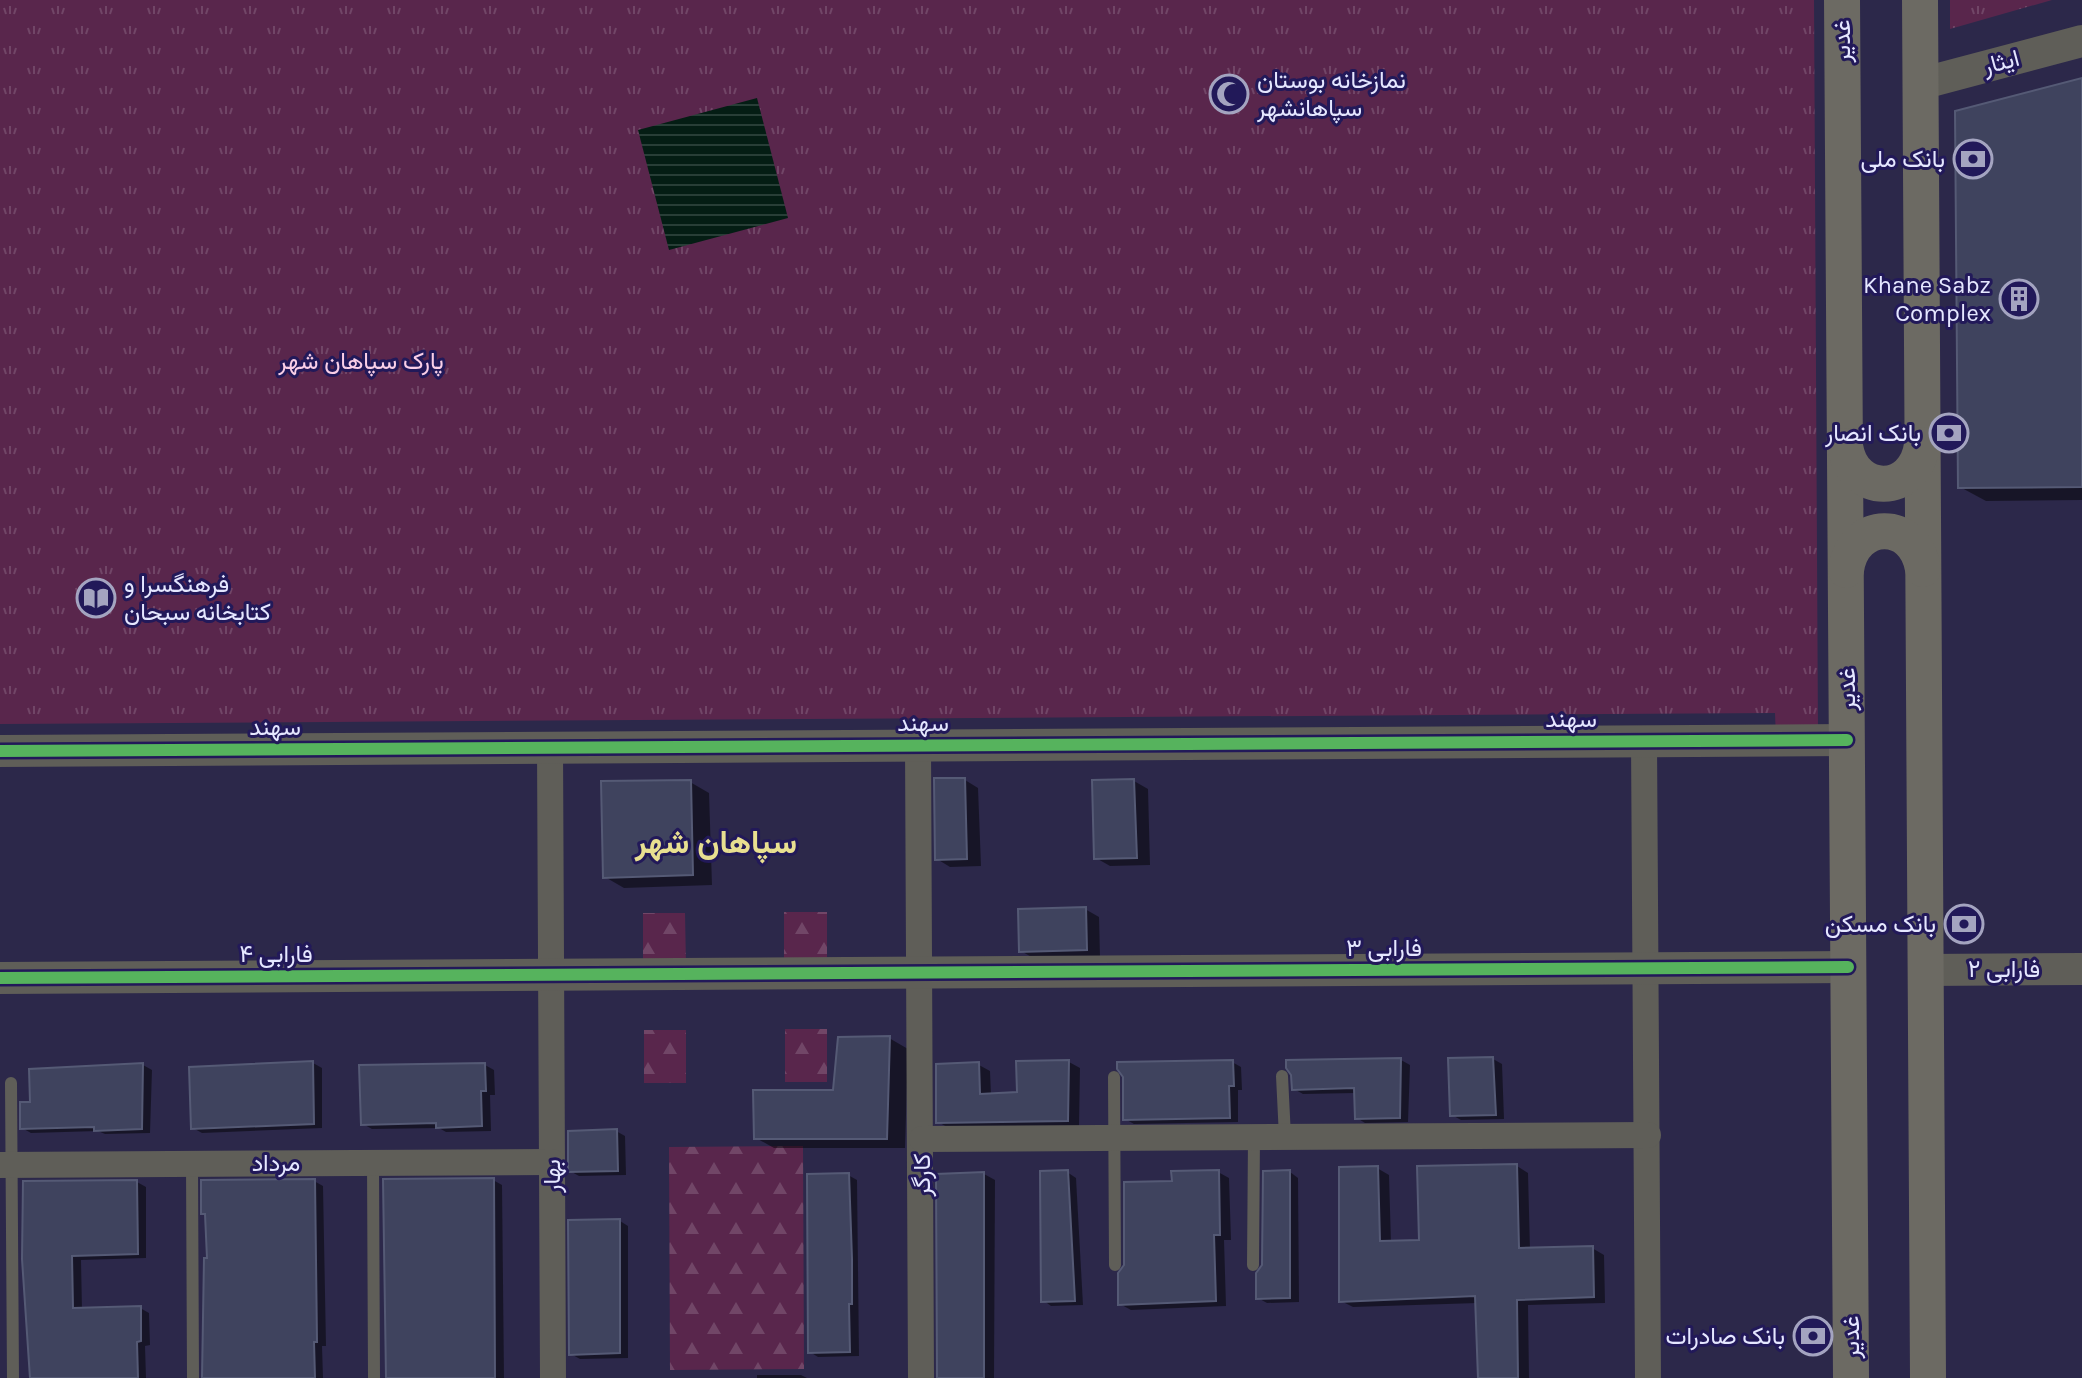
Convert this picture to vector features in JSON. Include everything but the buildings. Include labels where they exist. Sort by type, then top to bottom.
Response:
[{"type":"main road","name":"غدیر","points":[[1842,0],[1851,1378]]},
{"type":"main road","points":[[1920,0],[1928,1378]]},
{"type":"main road","points":[[1845,446],[1852,468],[1872,482],[1884,484],[1907,476],[1915,468],[1921,457],[1922,445]]},
{"type":"main road","points":[[1846,570],[1847,558],[1861,538],[1884,531],[1907,538],[1922,557],[1923,569]]},
{"type":"street","name":"ایثار","points":[[1920,84],[2082,41]]},
{"type":"street","name":"سهند","points":[[0,751],[1847,740]]},
{"type":"street","points":[[1644,741],[1648,1378]]},
{"type":"street","name":"کارگر","points":[[918,745],[921,1378]]},
{"type":"street","name":"بهار","points":[[550,748],[553,1378]]},
{"type":"street","name":"فارابی ۳","points":[[551,975],[1848,967]]},
{"type":"street","name":"فارابی ۲","points":[[1926,970],[2082,969]]},
{"type":"street","name":"فارابی ۴","points":[[0,978],[551,975]]},
{"type":"street","points":[[922,1139],[1648,1135]]},
{"type":"street","name":"مرداد","points":[[6,1165],[552,1162]]},
{"type":"lane","points":[[1282,1076],[1285,1137]]},
{"type":"lane","points":[[1114,1077],[1115,1265]]},
{"type":"lane","points":[[11,1083],[6,1165],[13,1378]]},
{"type":"lane","points":[[1253,1265],[1254,1137]]},
{"type":"lane","points":[[373,1163],[374,1378]]},
{"type":"lane","points":[[192,1164],[193,1378]]},
{"type":"green space","name":"پارک سپاهان شهر","points":[[0,0],[1814,0],[1818,738],[1776,738],[1775,713],[0,724]]},
{"type":"green space","points":[[1950,0],[2052,0],[1950,29]]},
{"type":"green space","points":[[784,912],[827,912],[827,965],[784,965]]},
{"type":"green space","points":[[643,913],[685,913],[686,966],[643,966]]},
{"type":"green space","points":[[785,1029],[827,1029],[827,1082],[785,1082]]},
{"type":"green space","points":[[644,1030],[686,1030],[686,1083],[644,1083]]},
{"type":"green space","points":[[803,1146],[804,1369],[670,1370],[669,1147]]},
{"type":"shaded area","points":[[757,98],[788,218],[669,250],[638,130]]},
{"type":"cycle path","points":[[0,751],[1847,740]]},
{"type":"cycle path","points":[[0,978],[1848,967]]},
{"type":"place","name":"نمازخانه بوستان سپاهانشهر","points":[[1229,94]]},
{"type":"place","name":"بانک ملی","points":[[1973,159]]},
{"type":"place","name":"Khane Sabz Complex","points":[[2019,299]]},
{"type":"place","name":"بانک انصار","points":[[1949,433]]},
{"type":"place","name":"فرهنگسرا و کتابخانه سبحان","points":[[96,598]]},
{"type":"place","name":"بانک مسکن","points":[[1964,924]]},
{"type":"place","name":"بانک صادرات","points":[[1813,1336]]},
{"type":"district","name":"سپاهان شهر","points":[[716,842]]}]
